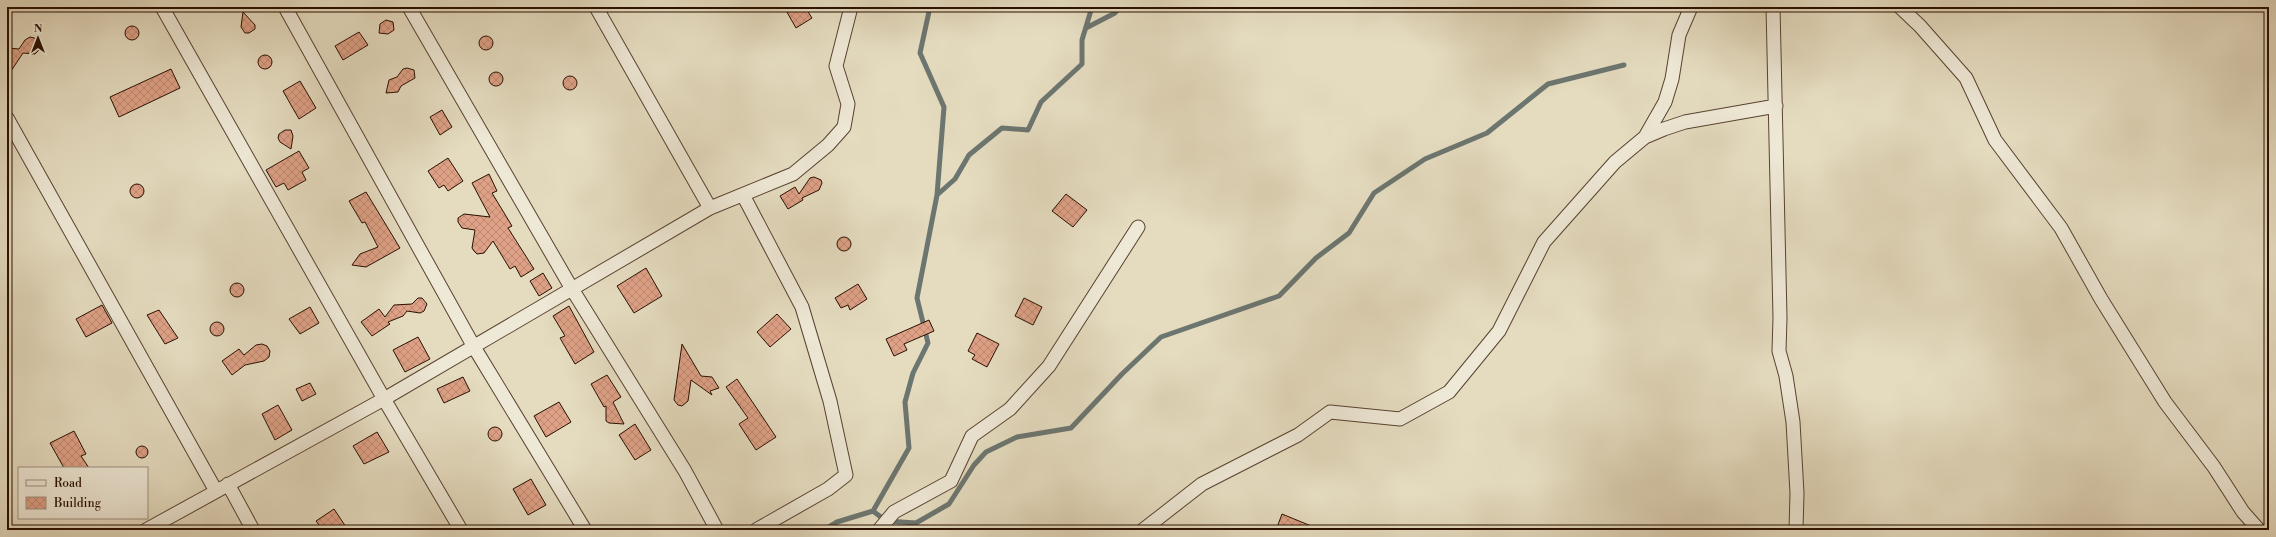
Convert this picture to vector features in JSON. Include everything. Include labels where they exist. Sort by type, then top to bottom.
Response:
[{"type":"street","points":[[162,7],[384,399],[461,530]]},
{"type":"street","points":[[285,7],[474,347],[585,530]]},
{"type":"street","points":[[409,7],[572,289],[685,471],[717,530]]},
{"type":"street","points":[[596,7],[710,208]]},
{"type":"street","points":[[146,530],[216,490],[384,399],[710,208],[793,174],[828,145],[844,127],[848,104],[836,66],[851,7]]},
{"type":"street","points":[[1645,137],[1665,102],[1674,71],[1679,36],[1691,7]]},
{"type":"street","points":[[1773,7],[1776,106],[1779,351],[1786,376],[1793,422],[1797,493],[1796,530]]},
{"type":"street","points":[[1900,7],[1920,26],[1966,78],[1995,140],[2061,228],[2101,299],[2161,396],[2214,467],[2243,512],[2259,530]]},
{"type":"street","points":[[1143,530],[1202,484],[1298,434],[1330,412],[1400,419],[1449,392],[1499,331],[1544,242],[1615,162],[1645,137],[1685,122],[1776,106]]},
{"type":"street","points":[[7,118],[216,490]]},
{"type":"street","points":[[743,195],[802,307],[830,401],[846,475],[828,489],[756,530]]},
{"type":"street","points":[[879,530],[894,512],[951,481],[972,436],[1010,409],[1049,366],[1138,227]]},
{"type":"street","points":[[228,484],[253,530]]},
{"type":"building","points":[[784,7],[805,7],[812,18],[796,28]]},
{"type":"building","points":[[243,12],[255,25],[255,29],[249,33],[245,33],[241,27]]},
{"type":"building","points":[[386,20],[393,22],[394,30],[388,34],[379,33],[380,24]]},
{"type":"building","points":[[132,26],[137,28],[139,33],[137,38],[132,40],[127,38],[125,33],[127,28]]},
{"type":"building","points":[[359,32],[368,45],[343,60],[335,46]]},
{"type":"building","points":[[483,36],[489,36],[493,40],[493,46],[489,50],[483,50],[479,46],[479,40]]},
{"type":"building","points":[[30,37],[38,39],[40,44],[39,50],[35,54],[23,53],[7,77],[7,48],[19,49],[25,40]]},
{"type":"building","points":[[262,55],[268,55],[272,59],[272,65],[268,69],[262,69],[258,65],[258,59]]},
{"type":"building","points":[[407,68],[414,70],[415,78],[401,86],[398,92],[386,93],[389,80],[397,77],[403,69]]},
{"type":"building","points":[[171,69],[180,88],[119,117],[110,97]]},
{"type":"building","points":[[493,72],[499,72],[503,76],[503,82],[499,86],[493,86],[489,82],[489,76]]},
{"type":"building","points":[[567,76],[573,76],[577,80],[577,86],[573,90],[567,90],[563,86],[563,80]]},
{"type":"building","points":[[300,81],[316,108],[299,119],[283,91]]},
{"type":"building","points":[[442,110],[452,127],[440,135],[430,117]]},
{"type":"building","points":[[285,130],[291,130],[293,136],[291,149],[280,142],[278,138],[279,134]]},
{"type":"building","points":[[299,151],[309,168],[302,172],[306,180],[288,190],[284,183],[276,187],[266,170]]},
{"type":"building","points":[[448,158],[463,181],[448,191],[444,185],[439,188],[428,171]]},
{"type":"building","points":[[489,174],[497,191],[492,193],[512,226],[508,228],[534,269],[521,277],[515,266],[510,269],[493,241],[484,253],[477,254],[472,248],[475,230],[462,228],[458,222],[458,218],[464,214],[490,217],[472,183]]},
{"type":"building","points":[[814,177],[821,180],[822,183],[819,190],[802,198],[803,200],[788,209],[780,196],[795,187],[799,194],[810,178]]},
{"type":"building","points":[[134,184],[140,184],[144,188],[144,194],[140,198],[134,198],[130,194],[130,188]]},
{"type":"building","points":[[366,192],[400,248],[366,267],[352,265],[360,254],[378,247],[365,222],[362,223],[349,201]]},
{"type":"building","points":[[1066,194],[1087,210],[1073,227],[1052,211]]},
{"type":"building","points":[[841,237],[847,237],[851,241],[851,247],[847,251],[841,251],[837,247],[837,241]]},
{"type":"building","points":[[646,268],[662,296],[634,313],[617,286]]},
{"type":"building","points":[[543,273],[552,288],[539,296],[530,281]]},
{"type":"building","points":[[234,283],[240,283],[244,287],[244,293],[240,297],[234,297],[230,293],[230,287]]},
{"type":"building","points":[[858,284],[867,299],[850,310],[848,305],[841,308],[835,298]]},
{"type":"building","points":[[418,298],[422,298],[427,304],[424,311],[420,313],[407,311],[403,316],[388,322],[390,324],[372,336],[361,322],[379,309],[385,317],[394,305],[412,304]]},
{"type":"building","points":[[1024,298],[1042,307],[1033,325],[1015,316]]},
{"type":"building","points":[[102,305],[112,323],[86,337],[76,319]]},
{"type":"building","points":[[569,306],[594,352],[575,364],[560,338],[565,336],[553,316]]},
{"type":"building","points":[[310,307],[319,323],[300,334],[289,319]]},
{"type":"building","points":[[159,310],[178,338],[165,344],[147,315]]},
{"type":"building","points":[[777,314],[791,329],[770,347],[757,332]]},
{"type":"building","points":[[929,320],[934,331],[904,344],[907,350],[894,356],[886,339]]},
{"type":"building","points":[[217,322],[222,324],[224,329],[222,334],[217,336],[212,334],[210,329],[212,324]]},
{"type":"building","points":[[977,333],[999,344],[987,367],[972,359],[975,355],[968,351]]},
{"type":"building","points":[[418,337],[430,359],[405,372],[393,350]]},
{"type":"building","points":[[262,344],[267,346],[270,351],[269,357],[264,361],[245,365],[232,375],[222,361],[239,349],[244,355],[256,345]]},
{"type":"building","points":[[682,344],[701,376],[712,377],[719,388],[710,391],[712,395],[691,380],[688,401],[682,406],[678,405],[674,400]]},
{"type":"building","points":[[607,375],[621,397],[613,402],[624,424],[609,423],[606,421],[606,406],[604,407],[591,384]]},
{"type":"building","points":[[463,377],[470,391],[444,403],[437,389]]},
{"type":"building","points":[[737,379],[776,437],[756,450],[739,424],[748,418],[726,387]]},
{"type":"building","points":[[310,383],[316,394],[302,401],[296,389]]},
{"type":"building","points":[[559,402],[571,422],[546,437],[534,416]]},
{"type":"building","points":[[278,405],[292,430],[275,440],[262,414]]},
{"type":"building","points":[[635,424],[651,450],[635,460],[619,435]]},
{"type":"building","points":[[492,427],[498,427],[502,431],[502,437],[498,441],[492,441],[488,437],[488,431]]},
{"type":"building","points":[[74,431],[86,454],[81,456],[88,467],[63,467],[50,443]]},
{"type":"building","points":[[377,432],[389,452],[364,464],[353,446]]},
{"type":"building","points":[[144,446],[147,447],[147,457],[140,458],[137,457],[136,450],[137,447]]},
{"type":"building","points":[[531,479],[546,505],[528,515],[513,489]]},
{"type":"building","points":[[334,509],[348,530],[323,530],[316,521]]},
{"type":"building","points":[[1282,514],[1321,530],[1276,530]]},
{"type":"waterway","points":[[930,7],[920,53],[944,107],[937,195]]},
{"type":"waterway","points":[[873,511],[909,448],[905,402],[913,373],[928,343],[917,298],[937,195],[955,179],[969,155],[1002,128],[1028,130],[1041,102],[1082,64],[1082,40],[1092,7]]},
{"type":"waterway","points":[[1086,28],[1115,13],[1120,7]]},
{"type":"waterway","points":[[824,530],[837,522],[873,511],[886,521],[916,523],[949,504],[974,465],[986,452],[1017,437],[1071,428],[1122,374],[1161,337],[1279,296],[1316,258],[1349,233],[1374,193],[1425,159],[1487,133],[1548,84],[1624,65]]}]
